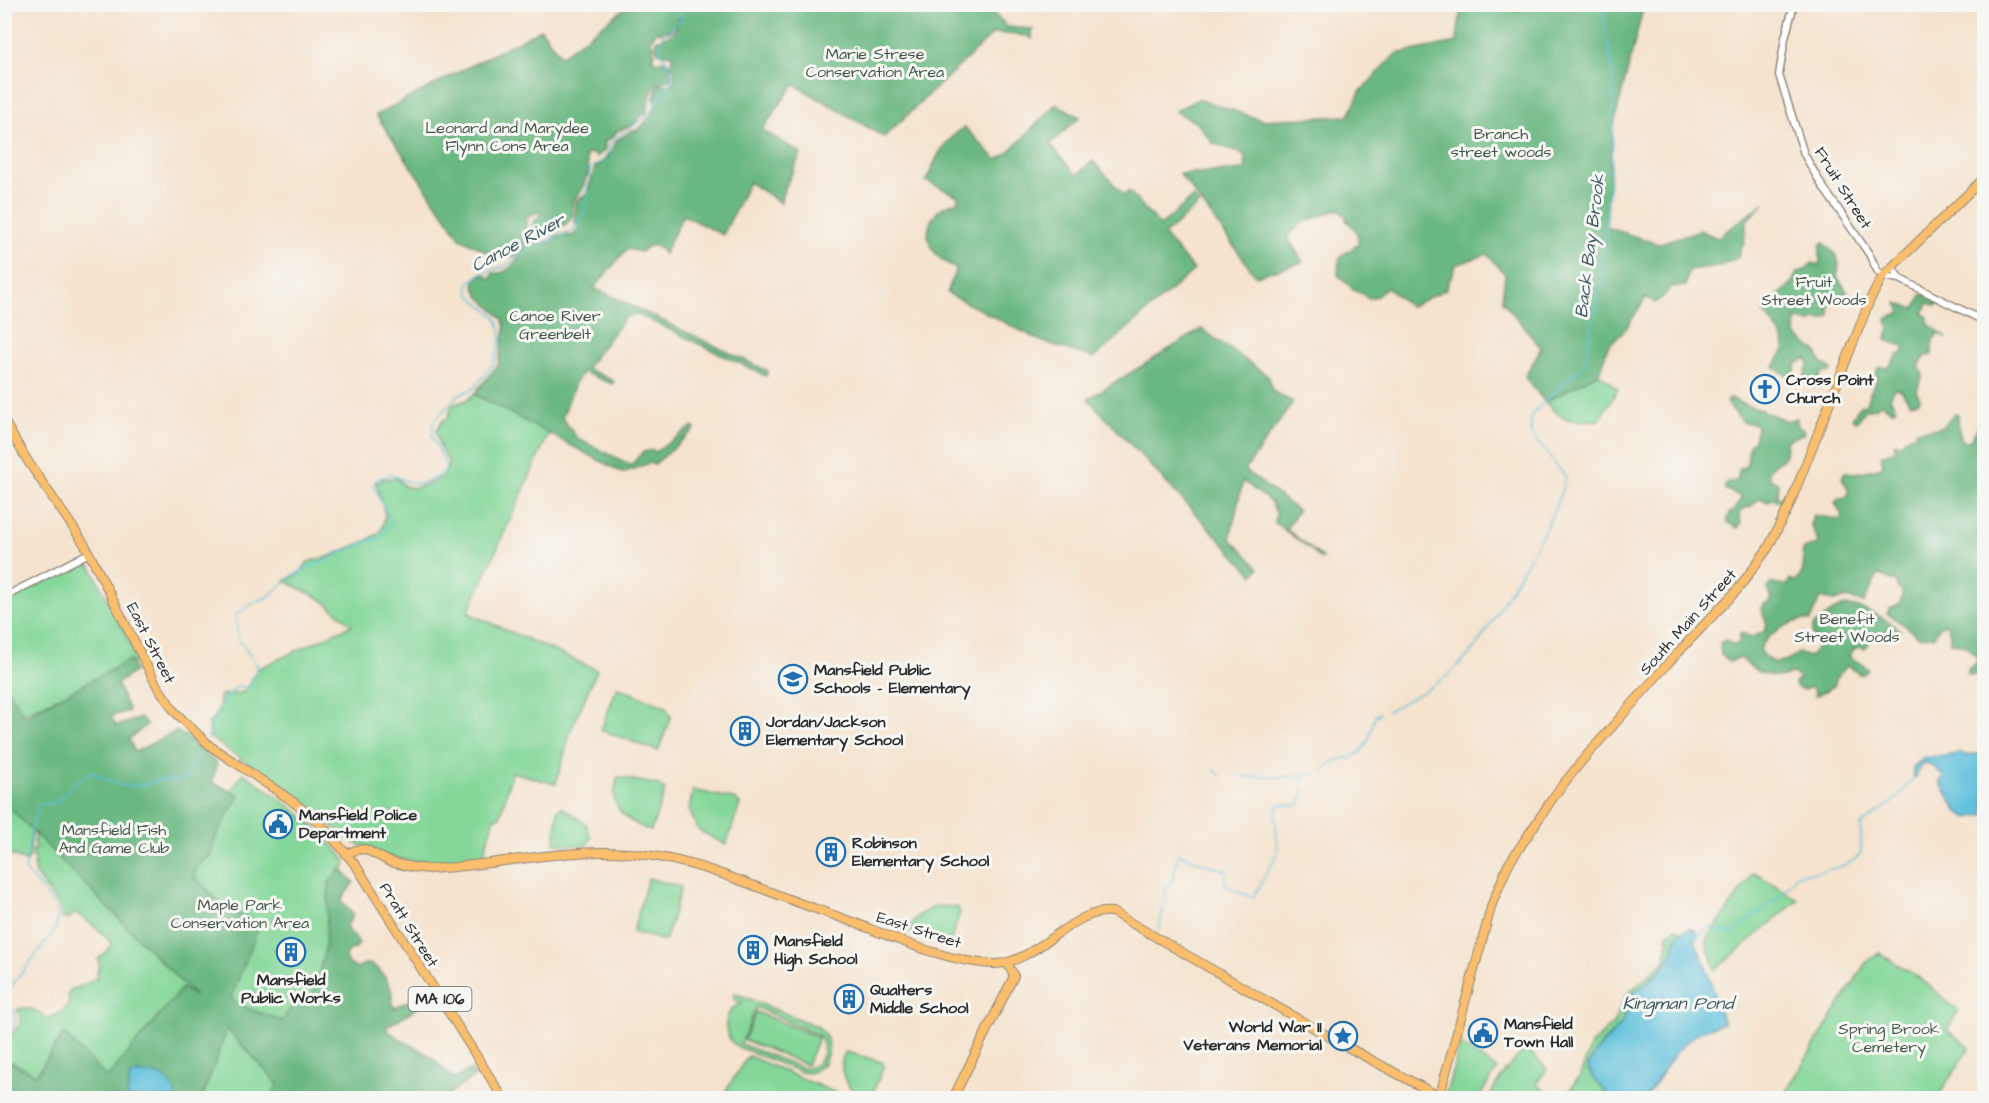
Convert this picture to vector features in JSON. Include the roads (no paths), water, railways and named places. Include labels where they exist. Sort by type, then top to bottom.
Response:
[{"type":"main road","name":"South Main Street","points":[[1440,1098],[1492,904],[1508,865],[1576,767],[1738,589],[1768,548],[1790,504],[1866,309],[1883,276],[1984,178]]},
{"type":"main road","name":"East Street","points":[[4,421],[89,553],[160,691],[180,718],[207,744],[288,798],[327,831]]},
{"type":"main road","name":"Pratt Street","points":[[327,831],[357,867],[503,1098]]},
{"type":"main road","name":"East Street","points":[[346,854],[365,849],[390,862],[429,869],[590,852],[647,855],[682,862],[726,876],[935,952],[985,963],[1007,963],[1038,948],[1093,913],[1112,912],[1440,1098]]},
{"type":"main road","points":[[953,1098],[1014,976],[1007,963]]},
{"type":"street","name":"Fruit Street","points":[[1794,4],[1779,75],[1798,137],[1807,161],[1883,276]]},
{"type":"street","points":[[1892,267],[1900,279]]},
{"type":"street","points":[[1883,276],[1900,279],[1984,321]]},
{"type":"street","points":[[4,597],[89,553]]},
{"type":"water","points":[[1959,753],[1966,755],[1984,753],[1984,815],[1968,818],[1958,812],[1940,782],[1943,776],[1932,765],[1922,763],[1916,777],[1913,776],[1913,767],[1926,758]]},
{"type":"water","name":"Kingman Pond","points":[[1690,928],[1696,931],[1698,936],[1695,941],[1724,1023],[1701,1031],[1688,1040],[1645,1098],[1610,1098],[1591,1075],[1588,1066],[1599,1048],[1624,1021],[1630,996],[1669,962],[1677,937]]},
{"type":"water","points":[[136,1073],[158,1075],[167,1079],[177,1098],[127,1098],[130,1076]]},
{"type":"waterway","name":"Canoe River","points":[[208,739],[216,711],[237,686],[249,687],[258,667],[238,638],[236,615],[253,603],[268,597],[293,575],[371,539],[381,539],[391,521],[374,488],[375,481],[390,474],[418,484],[430,481],[445,472],[446,465],[432,436],[433,422],[458,395],[473,389],[493,365],[501,340],[499,324],[495,316],[470,295],[468,284],[480,274],[506,266],[531,247],[571,232],[584,215],[590,169],[605,159],[612,140],[648,116],[673,79],[672,69],[659,49],[663,36],[681,19],[682,4]]},
{"type":"waterway","name":"Back Bay Brook","points":[[1388,711],[1441,680],[1457,667],[1480,641],[1541,536],[1566,477],[1531,434],[1531,415],[1585,363],[1601,282],[1613,145],[1613,75],[1602,4]]},
{"type":"waterway","name":"Back Bay Brook","points":[[1322,771],[1332,762],[1361,752],[1369,739],[1375,716],[1380,713]]},
{"type":"waterway","name":"Canoe River","points":[[4,1036],[15,1025],[15,1014],[7,1001],[10,988],[55,930],[58,917],[52,902],[25,870],[31,831],[39,804],[56,803],[73,784],[91,772],[119,785],[133,787],[161,780],[183,780],[205,747]]},
{"type":"waterway","points":[[1921,761],[1923,756],[1928,757]]},
{"type":"waterway","points":[[1214,770],[1221,776]]},
{"type":"waterway","name":"Back Bay Brook","points":[[1303,782],[1303,776],[1314,774]]},
{"type":"waterway","points":[[1242,777],[1303,776]]},
{"type":"waterway","points":[[1697,937],[1709,927],[1730,934],[1784,892],[1796,875],[1840,867],[1855,859],[1861,853],[1861,825],[1895,800],[1915,777]]},
{"type":"waterway","name":"Back Bay Brook","points":[[1159,930],[1167,886],[1173,881],[1178,854],[1226,871],[1225,885],[1253,898],[1278,852],[1275,814],[1280,804],[1297,806],[1302,801],[1303,789]]},
{"type":"place","name":"Cross Point Church","points":[[1765,389]]},
{"type":"place","name":"Mansfield Public Schools - Elementary","points":[[793,679]]},
{"type":"place","name":"Jordan/Jackson Elementary School","points":[[745,731]]},
{"type":"place","name":"Mansfield Police Department","points":[[278,824]]},
{"type":"place","name":"Robinson Elementary School","points":[[831,852]]},
{"type":"place","name":"Mansfield High School","points":[[753,950]]},
{"type":"place","name":"Mansfield Public Works","points":[[291,952]]},
{"type":"place","name":"Qualters Middle School","points":[[849,999]]},
{"type":"place","name":"Mansfield Town Hall","points":[[1483,1033]]},
{"type":"place","name":"World War II Veterans Memorial","points":[[1343,1036]]},
{"type":"park label","name":"Marie Strese Conservation Area","points":[[875,63]]},
{"type":"park label","name":"Leonard and Marydee Flynn Cons Area","points":[[507,137]]},
{"type":"park label","name":"Branch street woods","points":[[1501,143]]},
{"type":"park label","name":"Fruit Street Woods","points":[[1814,291]]},
{"type":"park label","name":"Canoe River Greenbelt","points":[[555,325]]},
{"type":"park label","name":"Benefit Street Woods","points":[[1847,628]]},
{"type":"park label","name":"Mansfield Fish And Game Club","points":[[114,839]]},
{"type":"park label","name":"Maple Park Conservation Area","points":[[240,914]]},
{"type":"park label","name":"Spring Brook Cemetery","points":[[1889,1038]]}]
